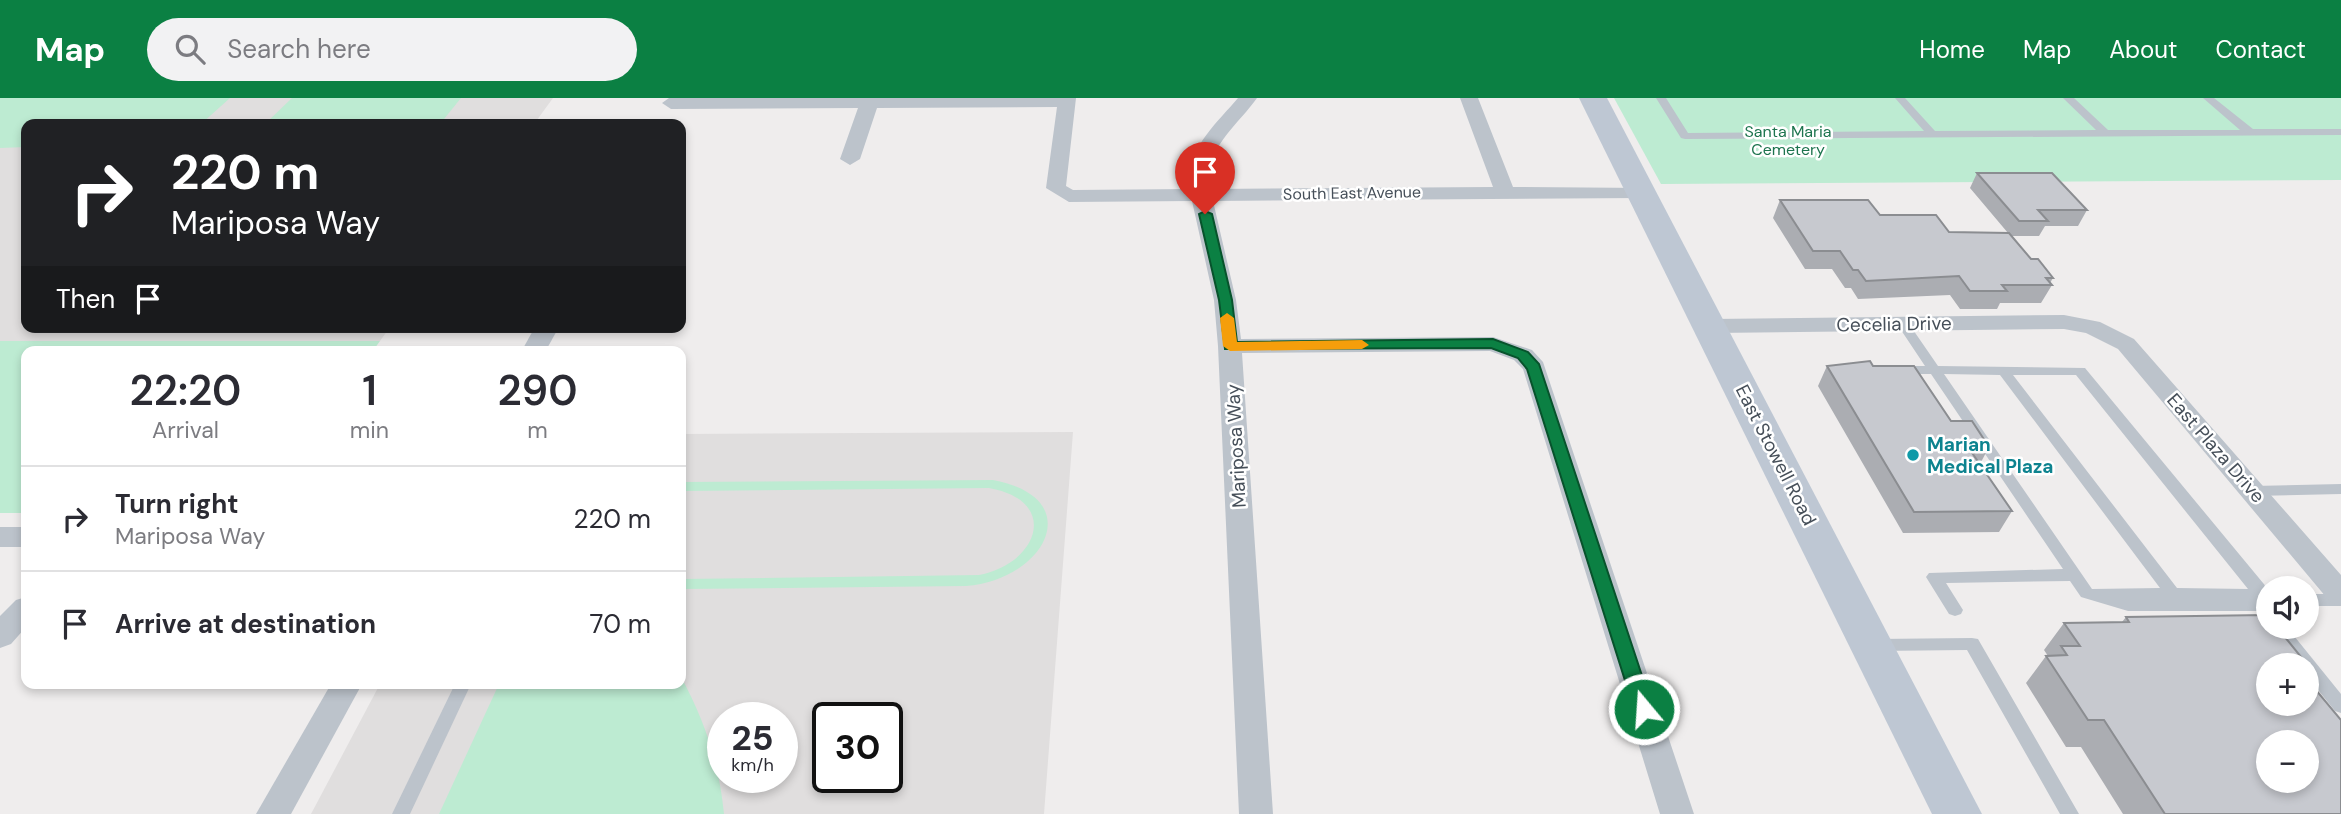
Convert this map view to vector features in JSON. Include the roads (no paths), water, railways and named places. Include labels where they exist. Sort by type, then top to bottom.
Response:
[{"type":"main road","name":"East Stowell Road","points":[[1593,98],[1639,192],[1712,326],[1957,814]]},
{"type":"street","name":"Mariposa Way","points":[[1248,98],[1206,148],[1197,177],[1216,253],[1230,346],[1256,814]]},
{"type":"street","points":[[1469,98],[1504,192]]},
{"type":"street","points":[[662,119],[673,101],[1067,99],[1056,188],[1064,195]]},
{"type":"street","points":[[850,159],[871,100]]},
{"type":"street","name":"South East Avenue","points":[[1064,195],[1639,192]]},
{"type":"street","name":"Cecelia Drive","points":[[1712,326],[2076,324]]},
{"type":"street","name":"East Plaza Drive","points":[[2076,324],[2112,335],[2126,344],[2341,597]]},
{"type":"street","points":[[1230,346],[1493,344],[1523,355],[1534,367],[1677,814]]},
{"type":"street","points":[[0,537],[21,537]]},
{"type":"street","points":[[0,636],[21,613]]},
{"type":"street","points":[[273,814],[344,689]]},
{"type":"lane","points":[[1661,98],[1685,136],[2341,132]]},
{"type":"lane","points":[[1900,98],[1933,134]]},
{"type":"lane","points":[[2068,98],[2106,134]]},
{"type":"lane","points":[[2208,98],[2251,133]]},
{"type":"lane","points":[[1903,324],[2087,593],[2128,605],[2256,603]]},
{"type":"lane","points":[[1880,370],[2080,370],[2256,590]]},
{"type":"lane","points":[[2003,370],[2173,594]]},
{"type":"lane","points":[[2253,491],[2341,489]]},
{"type":"lane","points":[[1955,610],[1934,577],[2075,575]]},
{"type":"lane","points":[[2087,593],[2173,594],[2256,602]]},
{"type":"lane","points":[[2319,599],[2341,597]]},
{"type":"lane","points":[[2287,639],[2341,706]]},
{"type":"lane","points":[[1872,645],[1972,643],[2070,814]]},
{"type":"lane","points":[[401,814],[461,689]]},
{"type":"place","name":"Marian Medical Plaza","points":[[1913,455]]},
{"type":"park label","name":"Santa Maria Cemetery","points":[[1788,140]]}]
